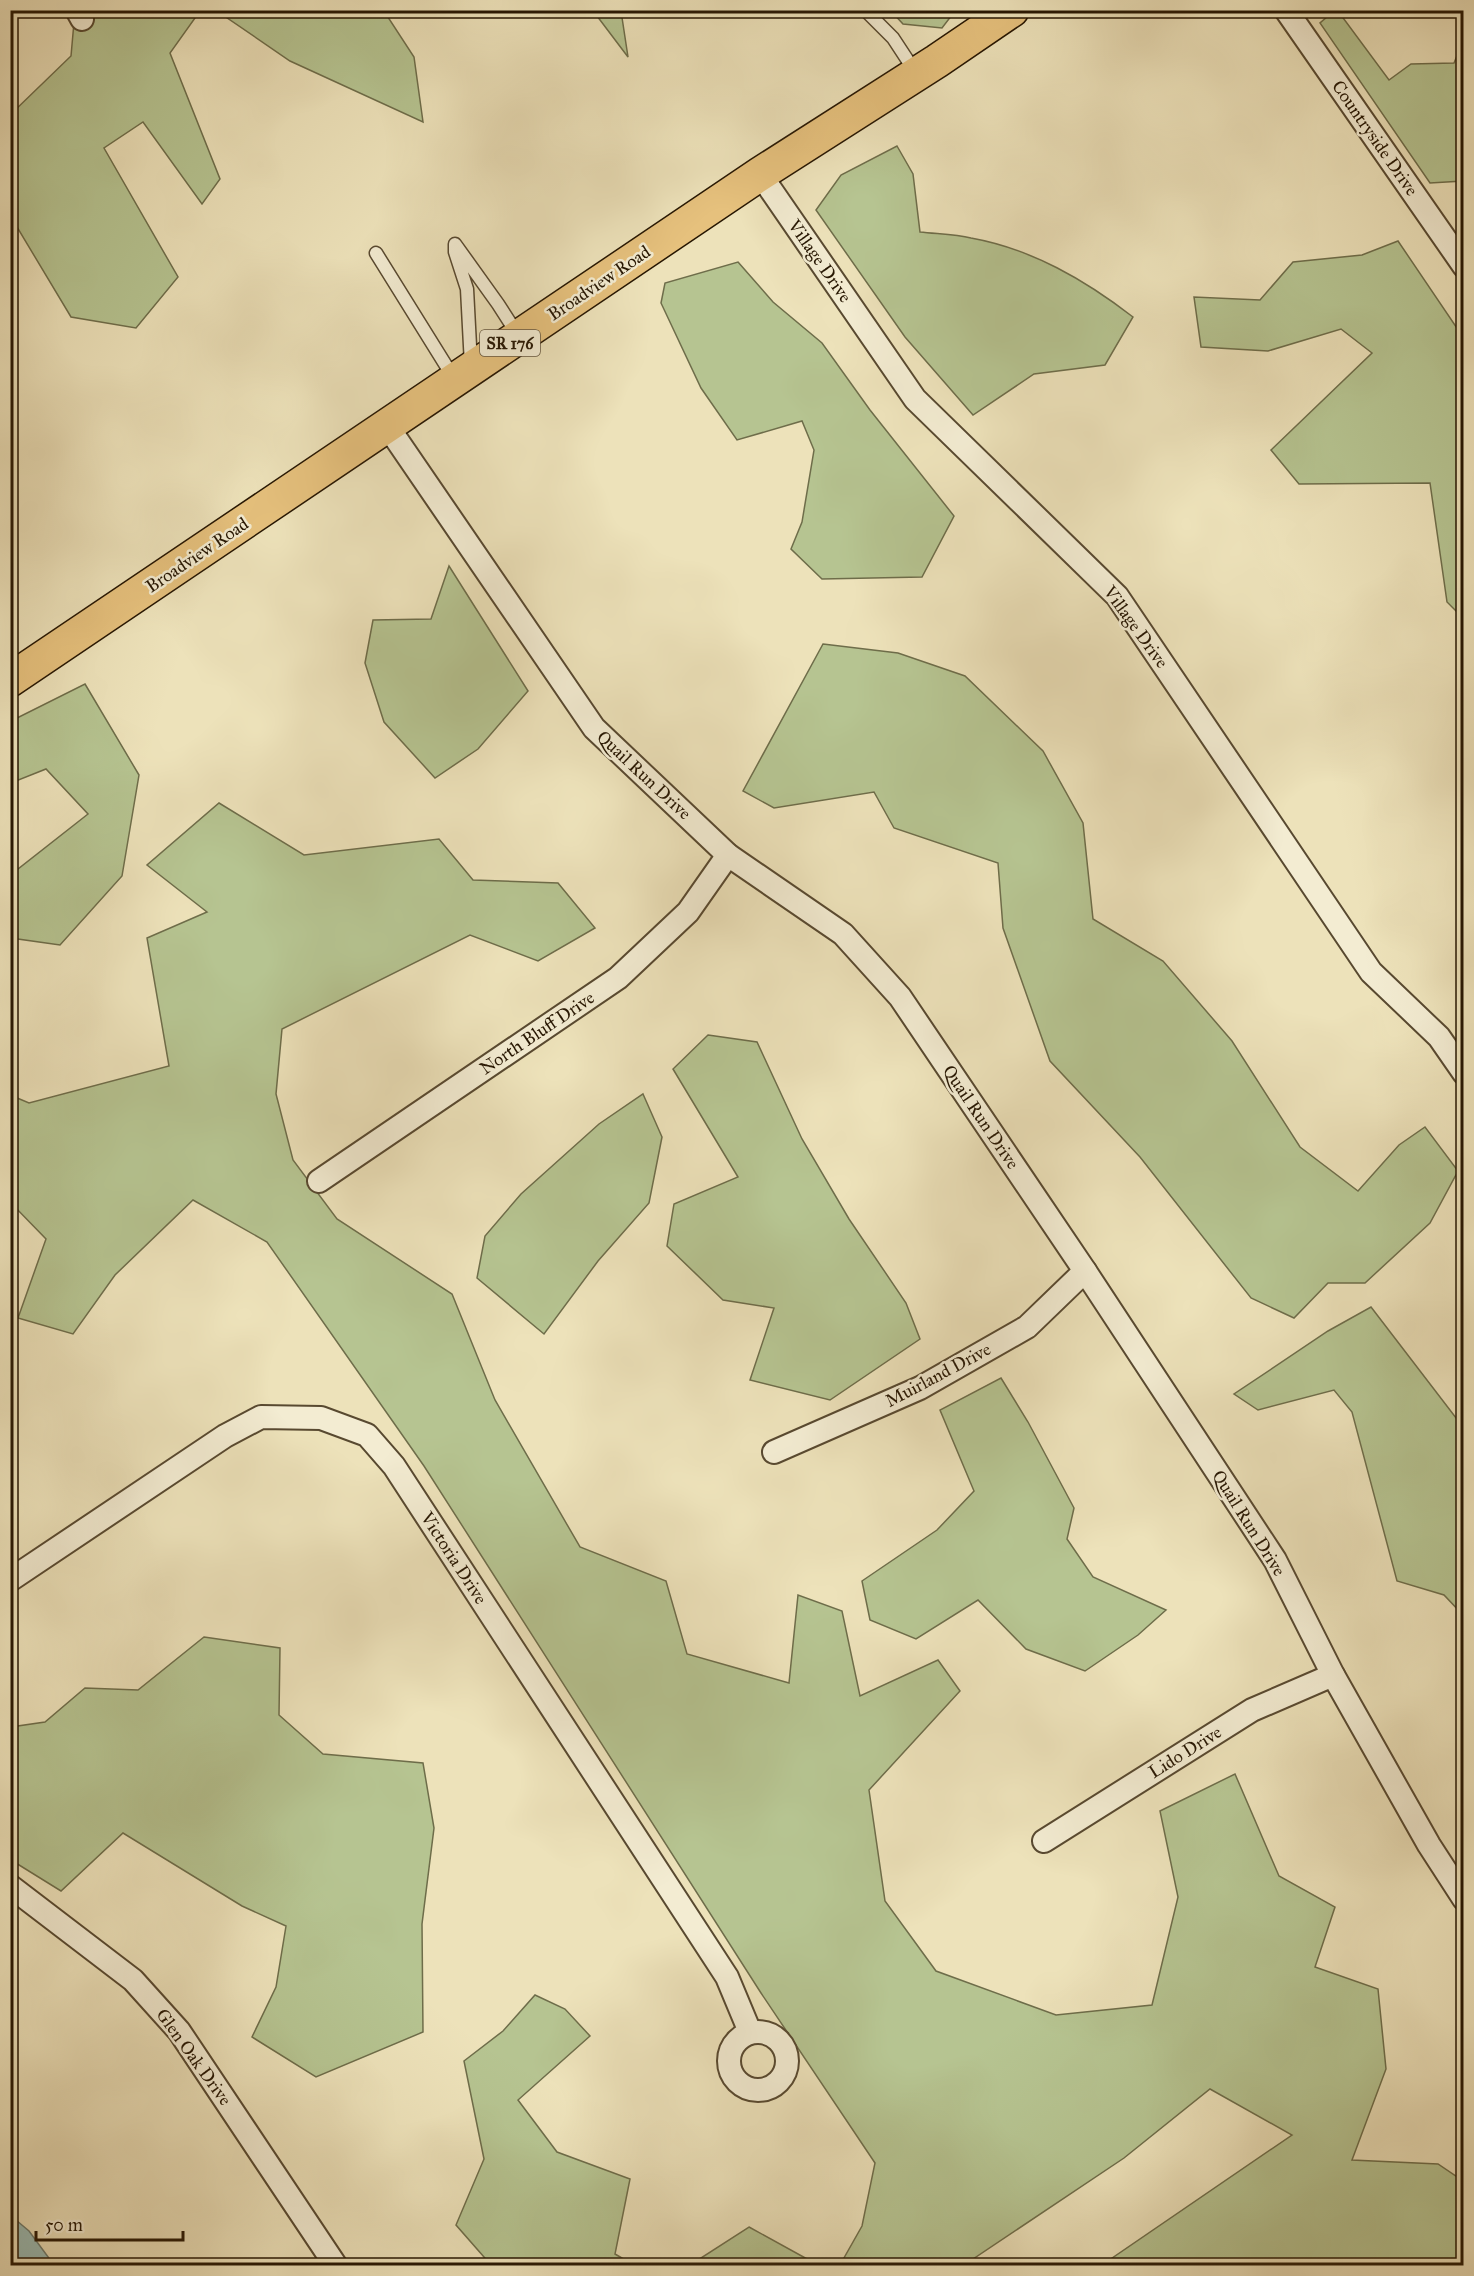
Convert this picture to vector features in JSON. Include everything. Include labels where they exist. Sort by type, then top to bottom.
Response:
[{"type":"main road","name":"Broadview Road","points":[[10,680],[760,174],[917,74],[1012,10]]},
{"type":"street","name":"Countryside Drive","points":[[1286,10],[1464,266]]},
{"type":"street","name":"Village Drive","points":[[760,174],[915,399],[1117,596],[1371,972],[1439,1037],[1464,1074]]},
{"type":"street","name":"Quail Run Drive","points":[[388,427],[594,728],[728,855],[843,934],[900,997],[1085,1271],[1275,1560],[1333,1675],[1429,1845],[1464,1899]]},
{"type":"street","name":"North Bluff Drive","points":[[319,1181],[618,978],[688,912],[728,855]]},
{"type":"street","name":"Muirland Drive","points":[[774,1452],[920,1388],[1027,1327],[1085,1271]]},
{"type":"street","name":"Victoria Drive","points":[[10,1580],[225,1436],[261,1417],[321,1418],[367,1436],[394,1466],[727,1977],[750,2032]]},
{"type":"street","name":"Lido Drive","points":[[1044,1841],[1252,1710],[1333,1675]]},
{"type":"street","name":"Glen Oak Drive","points":[[10,1886],[133,1980],[179,2031],[336,2265]]},
{"type":"lane","points":[[865,10],[893,38],[917,74]]},
{"type":"lane","points":[[464,375],[467,289],[455,252],[455,244],[492,294],[519,337]]},
{"type":"lane","points":[[376,253],[464,375]]},
{"type":"green space","points":[[75,11],[200,11],[170,53],[220,179],[202,204],[143,122],[104,148],[178,277],[136,328],[71,317],[11,217],[11,114],[71,56]]},
{"type":"green space","points":[[217,11],[384,11],[414,57],[423,122],[290,61]]},
{"type":"green space","points":[[621,11],[628,57],[594,12]]},
{"type":"green space","points":[[891,11],[955,11],[942,28],[903,24]]},
{"type":"green space","points":[[1334,11],[1338,11],[1389,80],[1411,64],[1454,63],[1463,41],[1463,181],[1430,183],[1320,23]]},
{"type":"green space","points":[[897,146],[913,174],[920,232],[994,243],[1036,258],[1077,279],[1133,317],[1105,365],[1034,374],[973,415],[905,337],[816,210],[841,175]]},
{"type":"green space","points":[[1398,241],[1463,337],[1463,618],[1447,602],[1430,483],[1299,484],[1271,450],[1372,353],[1341,329],[1268,351],[1201,347],[1194,297],[1260,300],[1293,262],[1362,255]]},
{"type":"green space","points":[[738,262],[773,302],[822,343],[870,410],[954,516],[922,577],[822,579],[791,549],[802,522],[814,450],[802,421],[737,440],[701,388],[661,303],[665,283]]},
{"type":"green space","points":[[449,566],[528,691],[478,749],[435,778],[384,722],[365,663],[373,620],[431,619]]},
{"type":"green space","points":[[823,644],[898,653],[965,676],[1043,751],[1083,823],[1093,919],[1163,961],[1232,1041],[1300,1147],[1358,1191],[1399,1145],[1425,1127],[1458,1171],[1430,1223],[1365,1283],[1328,1283],[1294,1318],[1251,1298],[1140,1157],[1050,1061],[1003,928],[998,863],[894,828],[874,792],[774,808],[743,791]]},
{"type":"green space","points":[[85,684],[139,775],[122,876],[60,945],[11,938],[10,885],[13,873],[88,814],[46,769],[11,783],[11,721]]},
{"type":"green space","points":[[219,803],[304,855],[439,839],[473,880],[558,883],[595,928],[538,961],[470,935],[282,1029],[276,1094],[293,1160],[337,1219],[452,1294],[495,1400],[580,1547],[666,1581],[687,1654],[789,1683],[798,1595],[842,1611],[860,1696],[938,1660],[960,1691],[869,1790],[885,1901],[936,1971],[1056,2015],[1152,2005],[1178,1897],[1160,1811],[1235,1774],[1279,1876],[1335,1907],[1315,1967],[1378,1989],[1386,2069],[1352,2160],[1438,2164],[1463,2181],[1463,2265],[1102,2265],[1292,2135],[1210,2089],[1124,2158],[964,2265],[840,2265],[862,2226],[875,2163],[761,1993],[424,1466],[267,1242],[193,1200],[115,1275],[73,1334],[18,1318],[46,1239],[11,1203],[10,1095],[29,1103],[169,1066],[147,938],[207,912],[147,865]]},
{"type":"green space","points":[[708,1035],[757,1042],[802,1139],[849,1219],[906,1303],[920,1339],[830,1400],[750,1380],[774,1308],[723,1300],[667,1246],[674,1204],[738,1177],[673,1069]]},
{"type":"green space","points":[[643,1094],[662,1137],[649,1203],[598,1261],[544,1334],[477,1278],[485,1236],[521,1194],[599,1124]]},
{"type":"green space","points":[[1371,1307],[1463,1427],[1463,1615],[1444,1595],[1397,1581],[1352,1412],[1334,1390],[1258,1410],[1234,1394],[1328,1331]]},
{"type":"green space","points":[[1001,1378],[1028,1422],[1074,1508],[1067,1539],[1093,1577],[1166,1610],[1138,1635],[1085,1671],[1026,1649],[978,1600],[916,1639],[870,1620],[862,1581],[937,1530],[974,1491],[940,1410]]},
{"type":"green space","points":[[204,1637],[280,1648],[279,1715],[323,1754],[423,1763],[434,1828],[422,1924],[423,2032],[316,2077],[252,2037],[276,1987],[286,1926],[242,1906],[123,1833],[61,1891],[11,1860],[11,1727],[45,1722],[85,1688],[138,1690]]},
{"type":"green space","points":[[535,1995],[565,2009],[590,2036],[518,2100],[557,2152],[630,2179],[615,2254],[634,2265],[491,2265],[456,2225],[484,2159],[464,2061],[503,2031]]},
{"type":"green space","points":[[749,2227],[818,2265],[690,2265]]},
{"type":"water","points":[[10,2215],[29,2231],[54,2265],[11,2265]]}]
